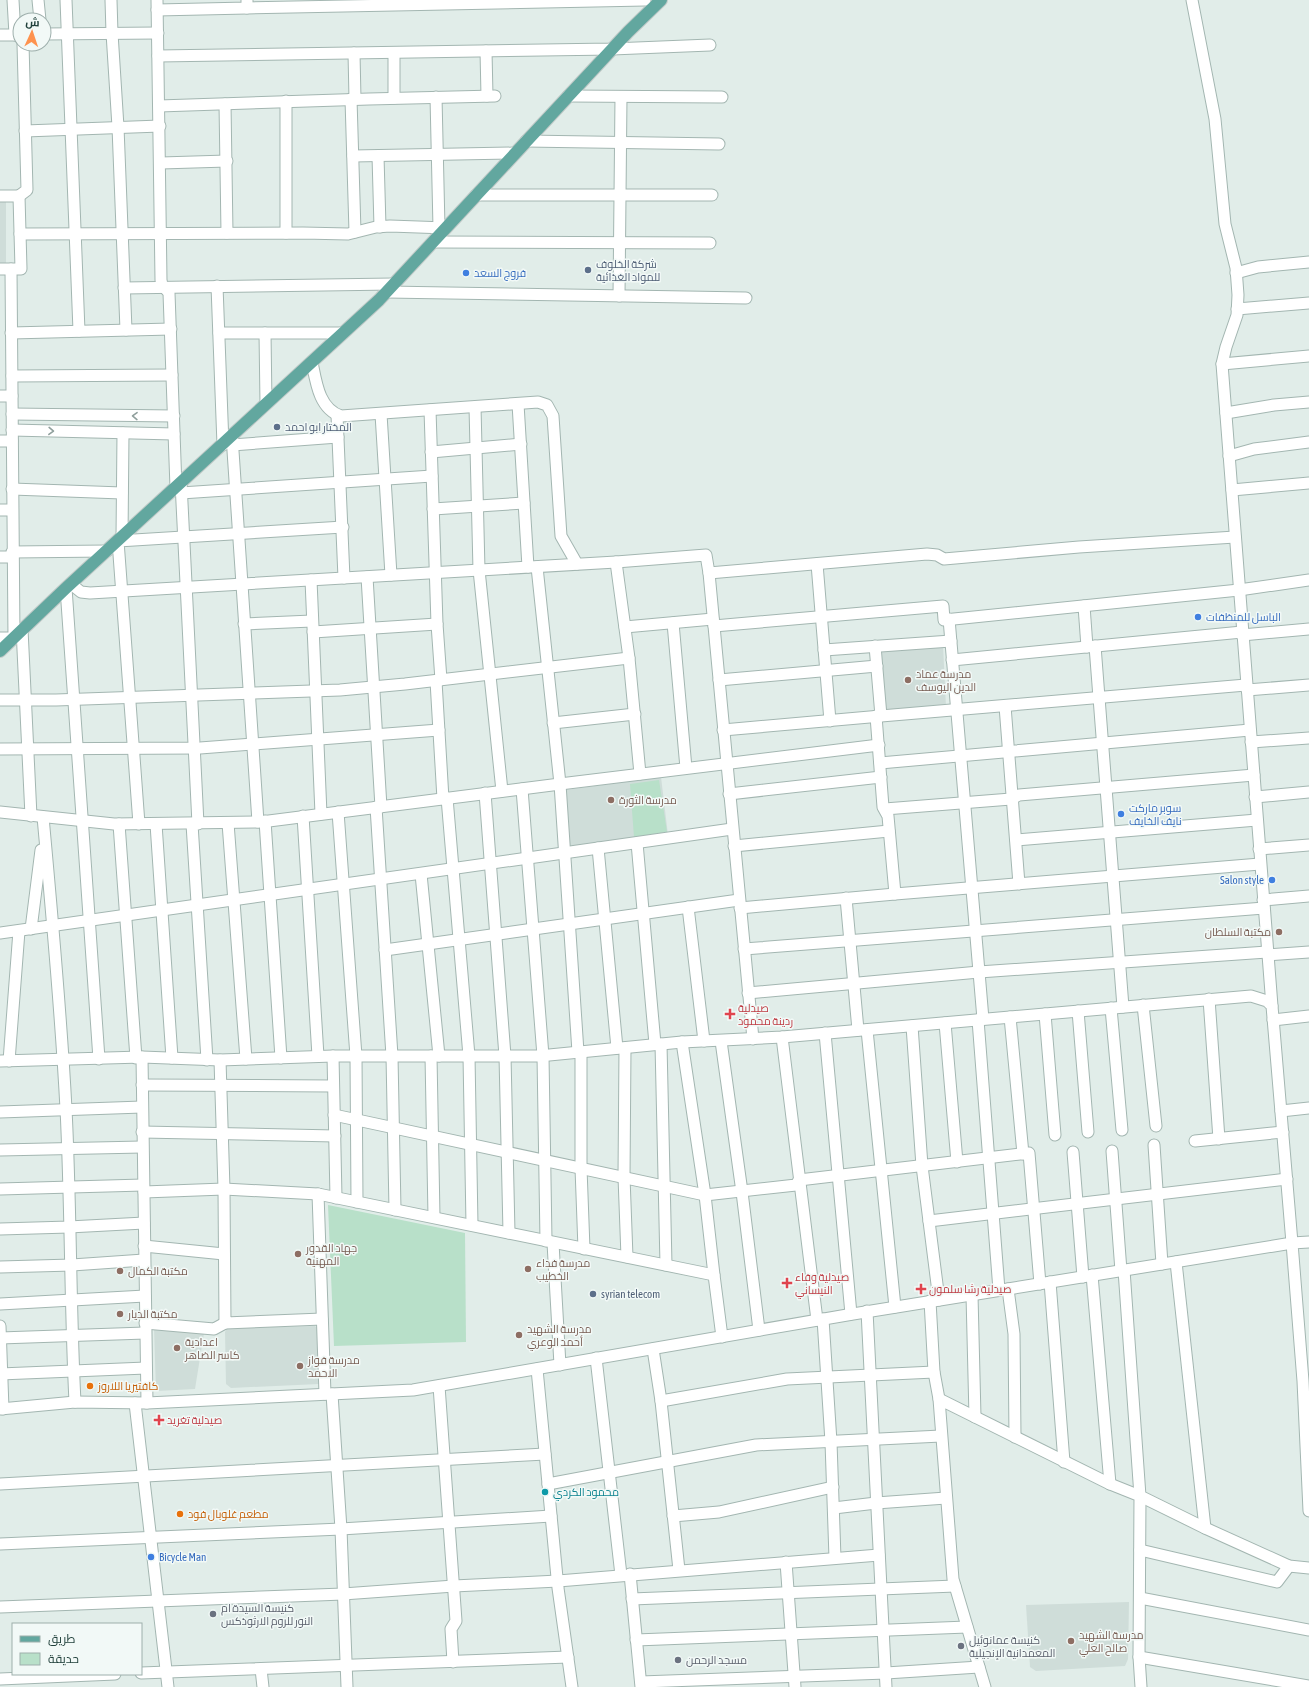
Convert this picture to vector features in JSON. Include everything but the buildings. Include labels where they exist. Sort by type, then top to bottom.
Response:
[{"type":"main road","points":[[0,651],[68,586],[229,442],[266,404],[390,288],[433,242],[443,228],[516,153],[612,49],[661,0]]},
{"type":"street","points":[[13,0],[15,12]]},
{"type":"street","points":[[38,0],[39,12]]},
{"type":"street","points":[[66,0],[79,331]]},
{"type":"street","points":[[111,0],[126,330]]},
{"type":"street","points":[[207,1060],[197,905],[194,748],[184,537],[174,434],[169,293],[161,280],[160,126],[157,5],[645,0],[646,15]]},
{"type":"street","points":[[1192,0],[1214,112],[1225,224],[1236,273],[1238,295],[1237,309],[1222,364],[1267,954],[1292,1243],[1306,1381],[1309,1511]]},
{"type":"street","points":[[52,34],[158,33]]},
{"type":"street","points":[[0,35],[12,35]]},
{"type":"street","points":[[158,56],[394,53],[710,46]]},
{"type":"street","points":[[159,106],[491,96],[486,51]]},
{"type":"street","points":[[0,196],[19,196],[27,190],[23,52]]},
{"type":"street","points":[[354,53],[353,156],[355,232]]},
{"type":"street","points":[[394,53],[394,98]]},
{"type":"street","points":[[568,96],[722,97]]},
{"type":"street","points":[[20,234],[340,234],[380,227],[443,228],[436,97]]},
{"type":"street","points":[[619,296],[621,97]]},
{"type":"street","points":[[286,102],[286,233]]},
{"type":"street","points":[[226,104],[227,233]]},
{"type":"street","points":[[25,131],[160,126]]},
{"type":"street","points":[[526,142],[719,144]]},
{"type":"street","points":[[353,156],[516,153]]},
{"type":"street","points":[[378,156],[380,227]]},
{"type":"street","points":[[160,163],[227,161]]},
{"type":"street","points":[[476,195],[712,196]]},
{"type":"street","points":[[19,196],[21,269],[5,269],[6,318],[11,333],[12,357],[12,554],[18,634],[26,701],[31,816]]},
{"type":"street","points":[[433,242],[710,243]]},
{"type":"street","points":[[1236,273],[1258,267],[1309,262]]},
{"type":"street","points":[[124,288],[217,286],[390,288],[619,296],[746,298]]},
{"type":"street","points":[[217,286],[219,333],[235,490],[253,744],[270,895],[281,1058]]},
{"type":"street","points":[[1237,309],[1309,303]]},
{"type":"street","points":[[11,333],[171,329]]},
{"type":"street","points":[[219,333],[343,333]]},
{"type":"street","points":[[265,333],[266,404]]},
{"type":"street","points":[[1222,364],[1309,356]]},
{"type":"street","points":[[0,358],[12,357]]},
{"type":"street","points":[[312,362],[320,397],[328,408],[337,415],[341,416],[518,404],[544,403],[547,405],[553,416],[561,536],[577,564]]},
{"type":"street","points":[[12,376],[172,375]]},
{"type":"street","points":[[0,396],[12,396]]},
{"type":"street","points":[[1226,413],[1274,405],[1309,402]]},
{"type":"street","points":[[518,404],[524,503],[532,567],[548,667],[560,784],[579,1052],[584,1249]]},
{"type":"street","points":[[474,407],[479,570],[502,791]]},
{"type":"street","points":[[430,410],[436,573],[439,730],[453,869],[469,1056],[472,1225]]},
{"type":"street","points":[[12,414],[174,416]]},
{"type":"street","points":[[381,414],[391,575]]},
{"type":"street","points":[[337,415],[344,578]]},
{"type":"street","points":[[0,441],[12,435],[123,433],[174,434]]},
{"type":"street","points":[[123,433],[120,539],[122,591],[139,824]]},
{"type":"street","points":[[229,442],[338,437]]},
{"type":"street","points":[[1229,456],[1254,449],[1309,442]]},
{"type":"street","points":[[431,452],[521,444]]},
{"type":"street","points":[[179,488],[235,490],[432,476]]},
{"type":"street","points":[[1232,490],[1309,483]]},
{"type":"street","points":[[12,489],[122,493]]},
{"type":"street","points":[[433,509],[524,503]]},
{"type":"street","points":[[0,510],[12,510]]},
{"type":"street","points":[[120,539],[184,537],[343,527]]},
{"type":"street","points":[[709,573],[927,554],[937,555],[944,559],[1079,547],[1235,537]]},
{"type":"street","points":[[0,557],[12,554],[107,551]]},
{"type":"street","points":[[99,1059],[77,749],[68,586],[81,592],[90,593],[616,562],[706,555],[714,622],[739,904],[753,1039]]},
{"type":"street","points":[[616,562],[629,658],[640,774]]},
{"type":"street","points":[[817,564],[830,721]]},
{"type":"street","points":[[368,577],[377,735],[380,879],[392,1056],[395,1210]]},
{"type":"street","points":[[311,580],[321,814]]},
{"type":"street","points":[[625,627],[673,623],[821,617],[943,606],[944,620],[1239,590],[1309,580]]},
{"type":"street","points":[[1084,606],[1099,698],[1123,1007]]},
{"type":"street","points":[[949,619],[976,931],[993,1214],[1004,1290],[1014,1334],[1015,1437]]},
{"type":"street","points":[[673,623],[686,768]]},
{"type":"street","points":[[244,624],[371,628],[437,624]]},
{"type":"street","points":[[952,660],[1091,646],[1309,629]]},
{"type":"street","points":[[0,638],[18,634]]},
{"type":"street","points":[[824,650],[951,641]]},
{"type":"street","points":[[875,646],[881,777],[885,809],[888,816],[895,894]]},
{"type":"street","points":[[0,700],[74,700],[315,691],[374,687],[629,658]]},
{"type":"street","points":[[719,680],[877,666]]},
{"type":"street","points":[[723,730],[1099,698],[1247,687],[1309,685]]},
{"type":"street","points":[[1005,706],[1019,884]]},
{"type":"street","points":[[553,723],[635,714]]},
{"type":"street","points":[[0,749],[194,748],[439,730]]},
{"type":"street","points":[[880,763],[1250,730]]},
{"type":"street","points":[[1251,742],[1309,738]]},
{"type":"street","points":[[0,812],[82,822],[118,824],[262,822],[726,763],[879,746]]},
{"type":"street","points":[[885,809],[1012,798],[1019,794],[1254,775]]},
{"type":"street","points":[[729,794],[881,777]]},
{"type":"street","points":[[522,789],[543,1056],[545,1160],[549,1242],[560,1365]]},
{"type":"street","points":[[1255,797],[1309,792]]},
{"type":"street","points":[[484,793],[505,1056],[509,1233]]},
{"type":"street","points":[[338,812],[356,1056],[357,1202]]},
{"type":"street","points":[[303,816],[318,1056]]},
{"type":"street","points":[[43,817],[53,926],[66,1110],[69,1227],[72,1265],[71,1300],[74,1402]]},
{"type":"street","points":[[1016,840],[1257,820]]},
{"type":"street","points":[[228,823],[246,1059]]},
{"type":"street","points":[[118,824],[125,916],[142,1085],[147,1403]]},
{"type":"street","points":[[156,824],[172,1058]]},
{"type":"street","points":[[0,933],[732,829]]},
{"type":"street","points":[[31,929],[44,830]]},
{"type":"street","points":[[734,846],[889,831]]},
{"type":"street","points":[[637,843],[658,1044],[665,1186],[666,1265]]},
{"type":"street","points":[[1259,849],[1309,845]]},
{"type":"street","points":[[598,848],[621,1048],[627,1257]]},
{"type":"street","points":[[385,950],[688,907],[846,898],[1260,864]]},
{"type":"street","points":[[421,874],[428,944],[435,1056],[432,1136],[434,1217]]},
{"type":"street","points":[[744,949],[1116,920],[1264,904],[1309,896]]},
{"type":"street","points":[[846,898],[854,983],[862,1030],[881,1170],[895,1307]]},
{"type":"street","points":[[688,907],[704,1041]]},
{"type":"street","points":[[19,931],[12,1023],[5,1061],[139,1057],[220,1060],[318,1056],[543,1056],[658,1044],[782,1037],[1251,996],[1267,1001],[1272,1006]]},
{"type":"street","points":[[748,992],[979,972],[1120,962],[1309,952]]},
{"type":"street","points":[[1209,999],[1219,1139]]},
{"type":"street","points":[[1143,1005],[1156,1126]]},
{"type":"street","points":[[1110,1008],[1122,1130]]},
{"type":"street","points":[[1078,1011],[1088,1132]]},
{"type":"street","points":[[1044,1014],[1055,1135]]},
{"type":"street","points":[[1273,1020],[1309,1016]]},
{"type":"street","points":[[1010,1017],[1023,1154]]},
{"type":"street","points":[[0,1022],[12,1023]]},
{"type":"street","points":[[944,1023],[956,1162]]},
{"type":"street","points":[[912,1026],[922,1166],[929,1221],[935,1301],[934,1372],[939,1400],[953,1579],[985,1687]]},
{"type":"street","points":[[826,1033],[852,1314]]},
{"type":"street","points":[[782,1037],[799,1180],[820,1319],[827,1377],[834,1508],[835,1558]]},
{"type":"street","points":[[721,1041],[759,1330]]},
{"type":"street","points":[[682,1042],[705,1195],[722,1336]]},
{"type":"street","points":[[333,1056],[336,1198]]},
{"type":"street","points":[[220,1060],[224,1189],[224,1323]]},
{"type":"street","points":[[142,1085],[333,1086]]},
{"type":"street","points":[[0,1112],[142,1107]]},
{"type":"street","points":[[1281,1111],[1309,1108]]},
{"type":"street","points":[[334,1115],[705,1195],[796,1185],[799,1180]]},
{"type":"street","points":[[142,1132],[335,1136]]},
{"type":"street","points":[[1195,1141],[1283,1132]]},
{"type":"street","points":[[1154,1145],[1162,1264]]},
{"type":"street","points":[[0,1150],[67,1150],[142,1147]]},
{"type":"street","points":[[1112,1151],[1140,1496],[1139,1657],[1141,1687]]},
{"type":"street","points":[[1073,1152],[1077,1204],[1088,1276],[1110,1484]]},
{"type":"street","points":[[799,1180],[1029,1153],[1034,1209],[1045,1283],[1064,1462]]},
{"type":"street","points":[[929,1221],[1287,1179]]},
{"type":"street","points":[[0,1189],[68,1187],[224,1189],[318,1194],[714,1276]]},
{"type":"street","points":[[318,1194],[322,1319],[341,1529],[347,1687]]},
{"type":"street","points":[[0,1229],[144,1223]]},
{"type":"street","points":[[0,1326],[1,1409],[74,1402],[147,1403],[413,1390],[867,1311],[1292,1243],[1309,1242]]},
{"type":"street","points":[[144,1246],[224,1254]]},
{"type":"street","points":[[0,1267],[72,1265],[144,1260]]},
{"type":"street","points":[[1176,1262],[1204,1528]]},
{"type":"street","points":[[972,1295],[975,1417]]},
{"type":"street","points":[[0,1304],[145,1296]]},
{"type":"street","points":[[867,1311],[886,1687]]},
{"type":"street","points":[[0,1338],[73,1336],[145,1328],[214,1329],[224,1323],[322,1319]]},
{"type":"street","points":[[653,1349],[661,1401],[679,1570]]},
{"type":"street","points":[[596,1358],[610,1472],[626,1574],[632,1599],[641,1684],[794,1675],[886,1673],[979,1667]]},
{"type":"street","points":[[1,1374],[146,1368]]},
{"type":"street","points":[[537,1369],[558,1581],[572,1687]]},
{"type":"street","points":[[661,1401],[787,1379],[934,1372]]},
{"type":"street","points":[[439,1386],[456,1621],[451,1629],[453,1662]]},
{"type":"street","points":[[939,1400],[1064,1462],[1110,1484],[1140,1496],[1204,1528],[1289,1566],[1309,1568]]},
{"type":"street","points":[[135,1403],[168,1687]]},
{"type":"street","points":[[548,1484],[756,1445],[942,1436]]},
{"type":"street","points":[[0,1484],[545,1454]]},
{"type":"street","points":[[673,1516],[719,1512],[833,1487]]},
{"type":"street","points":[[834,1508],[876,1503],[946,1498]]},
{"type":"street","points":[[0,1544],[341,1529],[551,1516]]},
{"type":"street","points":[[1140,1550],[1276,1582],[1289,1566]]},
{"type":"street","points":[[0,1607],[344,1594],[454,1586],[558,1581],[626,1574],[879,1555]]},
{"type":"street","points":[[786,1562],[795,1687]]},
{"type":"street","points":[[632,1599],[955,1586]]},
{"type":"street","points":[[1140,1598],[1309,1630]]},
{"type":"street","points":[[636,1640],[967,1627]]},
{"type":"street","points":[[1139,1657],[1309,1686]]},
{"type":"street","points":[[142,1673],[568,1658]]},
{"type":"street","points":[[260,1669],[263,1687]]},
{"type":"street","points":[[0,1679],[24,1682],[98,1675]]},
{"type":"street","points":[[81,1676],[82,1687]]},
{"type":"shaded area","points":[[0,202],[6,202],[6,265],[0,265]]},
{"type":"shaded area","points":[[943,645],[946,707],[884,711],[880,649]]},
{"type":"shaded area","points":[[661,777],[668,835],[569,846],[566,790]]},
{"type":"shaded area","points":[[315,1326],[317,1328],[319,1384],[231,1388],[226,1384],[225,1332],[227,1328]]},
{"type":"shaded area","points":[[154,1328],[204,1333],[195,1389],[156,1391]]},
{"type":"shaded area","points":[[1129,1602],[1128,1659],[1125,1666],[1036,1671],[1030,1667],[1026,1605]]},
{"type":"green space","points":[[659,780],[667,832],[634,837],[630,784]]},
{"type":"green space","points":[[328,1205],[465,1233],[466,1342],[334,1346]]},
{"type":"place","name":"شركة الخلوف للمواد الغذائية","points":[[588,270]]},
{"type":"place","name":"فروج السعد","points":[[466,273]]},
{"type":"place","name":"المختار ابو احمد","points":[[277,427]]},
{"type":"place","name":"الباسل للمنظفات","points":[[1198,617]]},
{"type":"place","name":"مدرسة عماد الدين اليوسف","points":[[908,680]]},
{"type":"place","name":"مدرسة الثورة","points":[[611,800]]},
{"type":"place","name":"سوبر ماركت نايف الخايف","points":[[1121,814]]},
{"type":"place","name":"Salon style","points":[[1272,880]]},
{"type":"place","name":"مكتبة السلطان","points":[[1279,932]]},
{"type":"place","name":"صيدلية ردينة محمود","points":[[730,1014]]},
{"type":"place","name":"جهاد القدور المهنية","points":[[298,1254]]},
{"type":"place","name":"مدرسة فداء الخطيب","points":[[528,1269]]},
{"type":"place","name":"مكتبة الكمال","points":[[120,1271]]},
{"type":"place","name":"صيدلية وفاء النيساني","points":[[787,1283]]},
{"type":"place","name":"صيدلية رشا سلمون","points":[[921,1289]]},
{"type":"place","name":"syrian telecom","points":[[593,1294]]},
{"type":"place","name":"مكتبة الديار","points":[[120,1314]]},
{"type":"place","name":"مدرسة الشهيد أحمد الوعري","points":[[519,1335]]},
{"type":"place","name":"اعدادية كاسر الضاهر","points":[[177,1348]]},
{"type":"place","name":"مدرسة فواز الاحمد","points":[[300,1366]]},
{"type":"place","name":"كافتيريا اللاروز","points":[[90,1386]]},
{"type":"place","name":"صيدلية تغريد","points":[[159,1420]]},
{"type":"place","name":"محمود الكردي","points":[[545,1492]]},
{"type":"place","name":"مطعم غلوبال فود","points":[[180,1514]]},
{"type":"place","name":"Bicycle Man","points":[[151,1557]]},
{"type":"place","name":"كنيسة السيدة ام النور للروم الارثوذكس","points":[[213,1614]]},
{"type":"place","name":"مدرسة الشهيد صالح العلي","points":[[1071,1641]]},
{"type":"place","name":"كنيسة عمانوئيل المعمدانية الإنجيلية","points":[[961,1646]]},
{"type":"place","name":"مسجد الرحمن","points":[[678,1660]]}]
